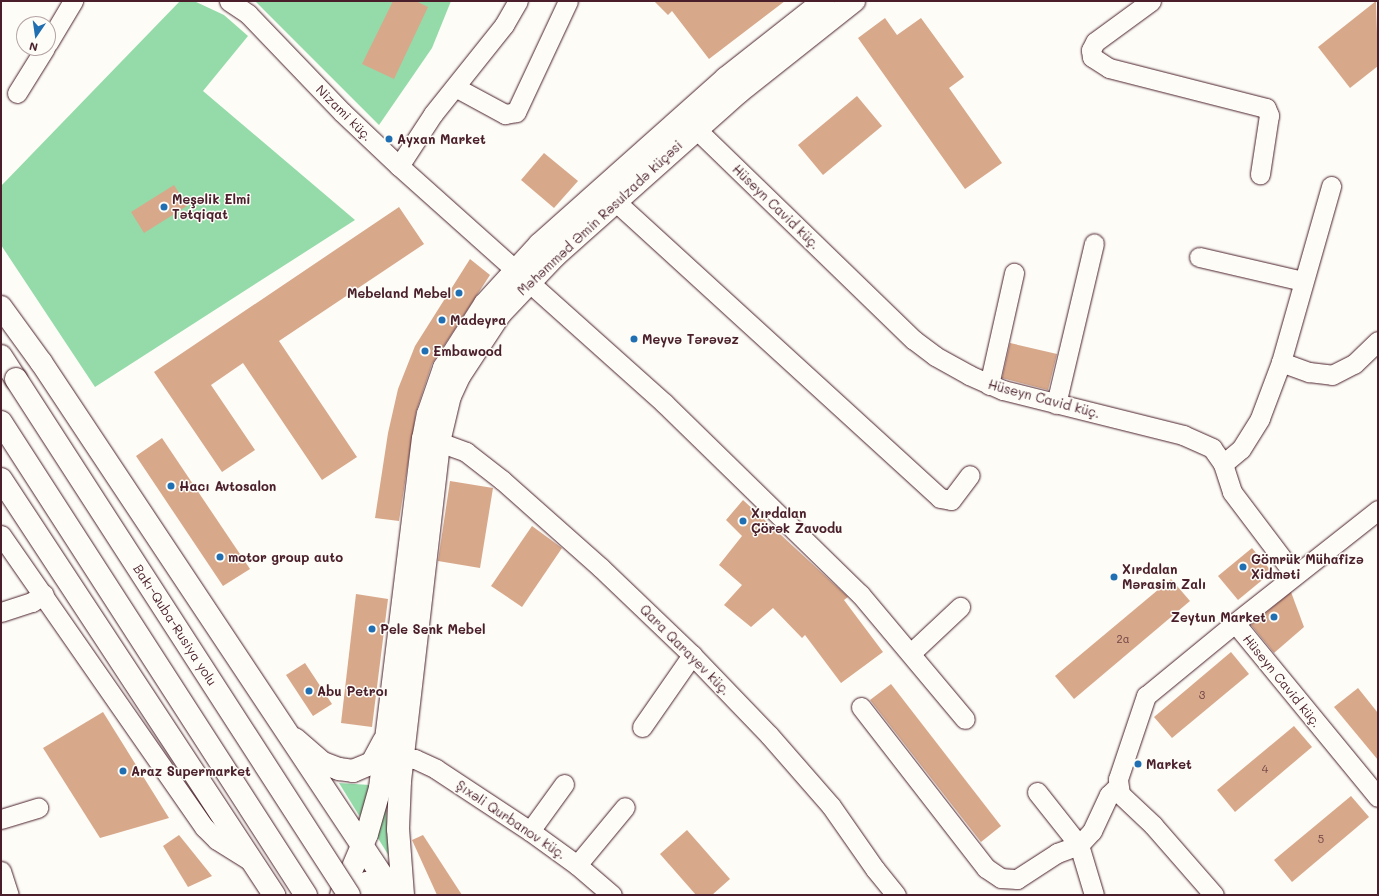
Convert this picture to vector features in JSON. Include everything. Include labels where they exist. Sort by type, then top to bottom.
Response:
[{"type":"main road","name":"Məhəmməd Əmin Rəsulzadə küçəsi","points":[[403,895],[398,810],[402,757],[439,442],[450,396],[460,375],[486,331],[522,275],[601,187],[721,82],[824,1]]},
{"type":"main road","name":"Məhəmməd Əmin Rəsulzadə küçəsi","points":[[388,727],[417,481],[428,414],[444,368],[461,338],[485,304],[615,201],[696,129],[782,56],[854,1]]},
{"type":"main road","points":[[1,306],[41,362],[394,895]]},
{"type":"main road","name":"Bakı-Quba-Rusiya yolu","points":[[1,356],[349,895]]},
{"type":"main road","points":[[1,422],[306,895]]},
{"type":"main road","points":[[1,479],[274,895]]},
{"type":"main road","points":[[279,723],[323,763],[346,770],[363,768],[372,763],[380,752],[388,727]]},
{"type":"main road","points":[[341,895],[375,810],[388,727]]},
{"type":"main road","points":[[346,895],[353,888],[367,883],[385,887],[394,895]]},
{"type":"street","points":[[56,30],[73,1]]},
{"type":"street","name":"Nizami küç.","points":[[230,1],[248,14],[342,112],[399,166],[664,403],[860,594],[912,652],[965,718]]},
{"type":"street","points":[[399,166],[455,87],[504,25],[518,1]]},
{"type":"street","points":[[455,87],[505,114],[516,112],[568,1]]},
{"type":"street","points":[[1151,1],[1095,42],[1091,50],[1092,57],[1109,68],[1266,108],[1269,115],[1260,174]]},
{"type":"street","points":[[17,93],[40,56]]},
{"type":"street","name":"Hüseyn Cavid küç.","points":[[696,129],[914,340],[935,356],[989,385],[1056,404],[1183,435],[1212,448],[1223,464],[1232,492],[1294,574]]},
{"type":"street","points":[[1223,464],[1235,455],[1250,437],[1260,418],[1281,362],[1331,186]]},
{"type":"street","points":[[615,201],[940,498],[952,500],[970,475]]},
{"type":"street","points":[[1056,404],[1094,243]]},
{"type":"street","points":[[1199,257],[1303,281]]},
{"type":"street","points":[[989,385],[1014,273]]},
{"type":"street","points":[[1281,362],[1316,374],[1332,375],[1354,364],[1378,341]]},
{"type":"street","name":"Qara Qarayev küç.","points":[[439,442],[466,452],[502,480],[601,568],[692,655],[769,735],[831,806],[875,870],[896,895]]},
{"type":"street","name":"Hüseyn Cavid küç.","points":[[1378,510],[1294,574],[1235,623],[1378,797]]},
{"type":"street","points":[[1,535],[44,594],[204,827],[217,840],[254,863]]},
{"type":"street","points":[[1,612],[22,606],[44,594]]},
{"type":"street","points":[[912,652],[960,607]]},
{"type":"street","points":[[1214,895],[1153,825],[1120,794],[1118,779],[1146,696],[1235,623]]},
{"type":"street","points":[[642,727],[692,655]]},
{"type":"street","points":[[861,707],[993,875],[1010,881],[1017,880],[1057,853],[1079,845],[1092,831],[1109,795],[1118,787]]},
{"type":"street","name":"Şıxəli Qurbanov küç.","points":[[402,757],[414,759],[436,769],[530,831],[577,865],[612,895]]},
{"type":"street","points":[[530,831],[564,784]]},
{"type":"street","points":[[1037,792],[1079,845],[1094,895]]},
{"type":"street","points":[[577,865],[625,807]]},
{"type":"street","points":[[1,819],[38,808]]},
{"type":"street","points":[[1,871],[9,895]]},
{"type":"green space","points":[[180,1],[194,1],[224,15],[248,36],[203,91],[355,220],[95,387],[1,245],[1,186]]},
{"type":"green space","points":[[255,1],[451,1],[432,48],[379,125]]},
{"type":"green space","points":[[339,783],[370,785],[360,817]]},
{"type":"green space","points":[[386,805],[389,856],[376,835]]},
{"type":"building","points":[[393,1],[416,1],[428,7],[394,79],[362,64]]},
{"type":"building","points":[[654,1],[785,1],[709,59],[672,11],[668,15]]},
{"type":"building","points":[[1376,1],[1378,66],[1350,88],[1318,47]]},
{"type":"building","points":[[885,18],[897,35],[921,18],[964,77],[949,88],[1002,163],[965,189],[858,38]]},
{"type":"building","points":[[857,96],[882,126],[823,175],[798,145]]},
{"type":"building","points":[[544,153],[578,181],[554,208],[521,180]]},
{"type":"building","points":[[174,185],[187,206],[144,233],[131,212]]},
{"type":"building","points":[[399,207],[424,244],[279,341],[357,457],[322,480],[243,363],[211,385],[255,450],[222,472],[154,372]]},
{"type":"building","points":[[470,259],[490,275],[432,364],[416,412],[399,521],[375,518],[388,433],[398,389],[415,346]]},
{"type":"building","points":[[1010,343],[1057,354],[1048,390],[1002,378]]},
{"type":"building","points":[[162,438],[250,569],[223,586],[136,456]]},
{"type":"building","points":[[450,481],[493,488],[480,568],[438,561]]},
{"type":"building","points":[[743,500],[848,597],[844,600],[883,652],[841,683],[805,635],[802,638],[773,608],[751,627],[724,605],[742,585],[719,565],[742,536],[726,520]]},
{"type":"building","points":[[532,526],[562,548],[522,607],[491,586]]},
{"type":"building","points":[[1252,548],[1272,572],[1238,600],[1218,576]]},
{"type":"building","points":[[1171,579],[1190,601],[1074,699],[1055,676]]},
{"type":"building","points":[[1291,592],[1304,627],[1274,653],[1251,625]]},
{"type":"building","points":[[356,594],[388,599],[372,727],[341,723]]},
{"type":"building","points":[[1231,652],[1249,674],[1172,738],[1154,717]]},
{"type":"building","points":[[305,663],[332,704],[313,716],[286,675]]},
{"type":"building","points":[[891,684],[1001,826],[981,842],[870,700]]},
{"type":"building","points":[[1358,688],[1378,713],[1378,760],[1334,707]]},
{"type":"building","points":[[103,712],[169,818],[100,838],[43,748]]},
{"type":"building","points":[[1294,726],[1312,747],[1235,812],[1217,790]]},
{"type":"building","points":[[1351,796],[1369,817],[1292,882],[1274,860]]},
{"type":"building","points":[[687,830],[730,879],[712,895],[696,895],[660,854]]},
{"type":"building","points":[[179,835],[212,876],[188,887],[163,846]]},
{"type":"building","points":[[423,835],[462,895],[437,895],[412,840]]},
{"type":"place","name":"Ayxan Market","points":[[389,139]]},
{"type":"place","name":"Meşəlik Elmi Tətqiqat","points":[[164,207]]},
{"type":"place","name":"Mebeland Mebel","points":[[459,293]]},
{"type":"place","name":"Madeyra","points":[[442,320]]},
{"type":"place","name":"Meyvə Tərəvəz","points":[[634,339]]},
{"type":"place","name":"Embawood","points":[[425,351]]},
{"type":"place","name":"Hacı Avtosalon","points":[[171,486]]},
{"type":"place","name":"Xırdalan Çörək Zavodu","points":[[743,521]]},
{"type":"place","name":"motor group auto","points":[[220,557]]},
{"type":"place","name":"Gömrük Mühafizə Xidməti","points":[[1243,567]]},
{"type":"place","name":"Xırdalan Mərasim Zalı","points":[[1114,577]]},
{"type":"place","name":"Zeytun Market","points":[[1274,617]]},
{"type":"place","name":"Pele Senk Mebel","points":[[372,629]]},
{"type":"place","name":"Abu Petroı","points":[[309,691]]},
{"type":"place","name":"Market","points":[[1138,764]]},
{"type":"place","name":"Araz Supermarket","points":[[123,771]]}]
